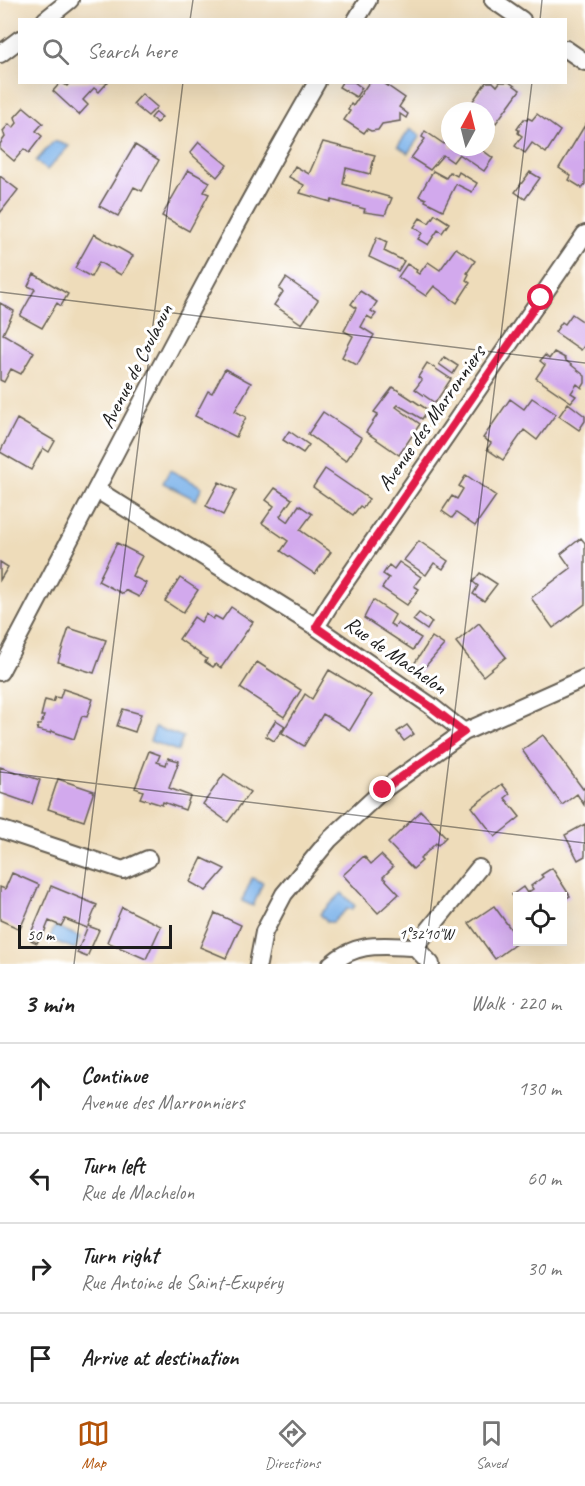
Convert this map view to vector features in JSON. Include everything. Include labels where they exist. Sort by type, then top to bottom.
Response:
[{"type":"street","points":[[48,18],[70,0]]},
{"type":"street","points":[[357,18],[368,0]]},
{"type":"street","points":[[493,0],[519,18]]},
{"type":"street","points":[[0,54],[18,40]]},
{"type":"street","points":[[567,50],[585,62]]},
{"type":"street","name":"Avenue de Coulaoun","points":[[0,672],[226,244],[316,84]]},
{"type":"street","name":"Avenue des Marronniers","points":[[316,627],[585,234]]},
{"type":"street","name":"Rue de Machelon","points":[[97,490],[316,627],[464,732]]},
{"type":"street","points":[[258,964],[264,932],[284,894],[329,840],[383,790],[464,732],[585,678]]},
{"type":"street","points":[[0,829],[123,870],[148,859]]},
{"type":"street","points":[[415,947],[479,868]]},
{"type":"street","points":[[331,964],[343,954],[367,946],[415,947],[432,964]]},
{"type":"water","points":[[410,129],[420,136],[408,153],[398,146]]},
{"type":"water","points":[[54,141],[69,146],[47,170],[36,161]]},
{"type":"water","points":[[170,470],[202,487],[196,500],[163,483]]},
{"type":"water","points":[[155,727],[183,737],[178,751],[150,741]]},
{"type":"water","points":[[252,878],[263,883],[253,906],[242,901]]},
{"type":"water","points":[[342,893],[355,906],[347,909],[333,922],[327,922],[320,914]]},
{"type":"water","points":[[55,926],[80,937],[75,949],[49,939]]},
{"type":"building","points":[[59,84],[67,86],[68,84],[106,84],[99,92],[94,88],[83,100],[88,105],[79,115],[53,91]]},
{"type":"building","points":[[341,84],[357,84],[362,88],[356,97],[339,87]]},
{"type":"building","points":[[368,84],[385,84],[405,98],[399,107],[408,114],[406,118],[400,114],[400,121],[382,124],[378,130],[367,129],[364,133],[344,120],[350,111],[348,110],[351,104],[353,106]]},
{"type":"building","points":[[485,84],[497,86],[512,84],[520,90],[496,123],[495,102],[472,102]]},
{"type":"building","points":[[142,94],[157,107],[148,116],[133,104]]},
{"type":"building","points":[[24,107],[43,123],[36,131],[42,136],[29,153],[24,149],[14,161],[0,149],[0,144],[5,137],[3,131],[9,124],[13,128],[17,123],[15,117]]},
{"type":"building","points":[[156,112],[162,117],[157,123],[151,118]]},
{"type":"building","points":[[537,114],[560,131],[546,153],[532,143],[525,153],[515,146],[522,136],[517,129],[524,119],[532,120]]},
{"type":"building","points":[[585,125],[585,184],[582,188],[569,180],[571,176],[559,168]]},
{"type":"building","points":[[425,131],[441,142],[442,156],[430,170],[411,158],[425,139],[422,137]]},
{"type":"building","points":[[199,142],[227,165],[217,177],[190,153]]},
{"type":"building","points":[[323,142],[375,155],[370,174],[346,168],[343,184],[392,198],[385,215],[364,212],[365,209],[300,193],[304,185],[289,177],[295,166],[309,174]]},
{"type":"building","points":[[135,145],[159,160],[142,191],[134,187],[118,216],[99,206]]},
{"type":"building","points":[[444,156],[458,156],[453,162]]},
{"type":"building","points":[[462,156],[490,156],[493,158],[484,171]]},
{"type":"building","points":[[188,170],[210,182],[204,192],[209,194],[189,231],[162,216]]},
{"type":"building","points":[[433,171],[446,178],[450,172],[457,176],[459,172],[477,183],[472,192],[456,184],[443,210],[419,196]]},
{"type":"building","points":[[530,172],[540,178],[525,199],[515,192]]},
{"type":"building","points":[[0,176],[18,190],[0,213]]},
{"type":"building","points":[[435,214],[449,223],[442,233],[438,230],[428,245],[418,239],[422,233],[414,227],[420,218],[429,223]]},
{"type":"building","points":[[94,234],[133,256],[121,275],[99,262],[91,277],[75,268]]},
{"type":"building","points":[[377,237],[387,242],[384,251],[404,261],[398,271],[369,257]]},
{"type":"building","points":[[456,248],[475,261],[467,273],[469,274],[466,280],[470,283],[457,303],[434,286],[426,296],[398,277],[407,264],[419,274],[428,262],[440,270]]},
{"type":"building","points":[[34,274],[68,294],[61,306],[57,303],[42,328],[20,316],[35,289],[28,286]]},
{"type":"building","points":[[286,278],[318,300],[302,324],[274,305],[283,292],[279,289]]},
{"type":"building","points":[[360,291],[377,302],[371,311],[376,314],[372,319],[367,316],[361,327],[374,335],[357,365],[342,357],[353,336],[344,331],[356,308],[351,304]]},
{"type":"building","points":[[0,303],[14,311],[3,334],[34,352],[21,374],[11,369],[4,382],[0,380]]},
{"type":"building","points":[[572,314],[585,323],[585,345],[581,350],[555,332]]},
{"type":"building","points":[[554,352],[565,358],[585,376],[582,388],[577,384],[571,393],[576,396],[571,402],[536,378],[545,365],[540,361],[545,355],[549,359]]},
{"type":"building","points":[[444,357],[458,366],[453,374],[439,364]]},
{"type":"building","points":[[427,363],[451,379],[435,403],[415,389],[422,380],[418,377]]},
{"type":"building","points":[[225,369],[251,383],[235,411],[246,417],[236,437],[195,416],[208,391],[212,393]]},
{"type":"building","points":[[393,387],[428,410],[422,419],[398,405],[396,407],[420,424],[399,455],[366,432],[378,414],[374,412]]},
{"type":"building","points":[[532,398],[556,414],[537,440],[524,430],[503,460],[487,449],[491,443],[483,438],[510,399],[524,409]]},
{"type":"building","points":[[568,403],[585,416],[585,421],[579,430],[559,416]]},
{"type":"building","points":[[323,412],[362,438],[346,461],[308,434]]},
{"type":"building","points":[[17,419],[55,441],[49,452],[43,448],[31,470],[0,452]]},
{"type":"building","points":[[289,431],[309,445],[303,453],[283,440]]},
{"type":"building","points":[[325,469],[369,499],[363,508],[360,506],[353,515],[313,487]]},
{"type":"building","points":[[466,475],[496,496],[475,526],[456,513],[452,518],[442,511],[452,496],[457,499],[463,489],[459,486]]},
{"type":"building","points":[[219,482],[236,490],[223,515],[206,506]]},
{"type":"building","points":[[275,488],[292,499],[280,516],[288,522],[299,505],[312,514],[300,530],[331,552],[315,574],[281,551],[288,541],[262,523],[274,506],[266,500]]},
{"type":"building","points":[[581,538],[585,543],[585,604],[553,628],[531,598],[571,568],[561,554]]},
{"type":"building","points":[[419,541],[448,561],[443,569],[434,563],[426,575],[404,560]]},
{"type":"building","points":[[117,543],[142,556],[132,576],[146,583],[139,597],[125,590],[123,594],[98,581]]},
{"type":"building","points":[[0,562],[8,567],[0,580]]},
{"type":"building","points":[[399,562],[421,577],[414,586],[419,589],[407,605],[382,588],[389,578],[383,574],[389,565],[394,569]]},
{"type":"building","points":[[480,573],[497,584],[484,601],[473,594],[478,586],[473,582]]},
{"type":"building","points":[[180,578],[198,590],[183,613],[165,601]]},
{"type":"building","points":[[373,600],[395,615],[390,624],[395,627],[397,623],[421,638],[413,650],[364,618]]},
{"type":"building","points":[[231,607],[253,622],[221,668],[216,664],[213,667],[205,662],[207,659],[179,639],[194,617],[201,622],[206,614],[213,619],[215,616],[222,620]]},
{"type":"building","points":[[419,613],[432,622],[427,630],[413,620]]},
{"type":"building","points":[[479,623],[506,657],[483,676],[456,642]]},
{"type":"building","points":[[69,628],[106,640],[94,673],[58,662]]},
{"type":"building","points":[[432,637],[444,645],[418,675],[410,670]]},
{"type":"building","points":[[257,662],[301,690],[284,717],[240,688]]},
{"type":"building","points":[[329,670],[371,695],[350,730],[323,714],[304,746],[282,733],[305,694],[312,699]]},
{"type":"building","points":[[63,689],[93,699],[87,717],[82,716],[74,739],[51,731],[50,733],[37,730],[44,716],[41,716],[45,700],[53,702],[55,697],[60,698]]},
{"type":"building","points":[[123,709],[141,714],[135,732],[117,726]]},
{"type":"building","points":[[276,720],[285,726],[274,741],[266,736]]},
{"type":"building","points":[[407,725],[414,734],[404,741],[397,732]]},
{"type":"building","points":[[543,735],[583,789],[585,787],[584,805],[577,794],[562,805],[522,750]]},
{"type":"building","points":[[149,751],[160,755],[157,762],[166,765],[168,758],[179,761],[169,788],[190,796],[185,810],[163,802],[162,805],[140,798],[143,791],[135,788]]},
{"type":"building","points":[[0,767],[40,780],[32,804],[0,793]]},
{"type":"building","points":[[224,774],[250,792],[228,822],[203,804]]},
{"type":"building","points":[[58,779],[94,791],[84,821],[48,809]]},
{"type":"building","points":[[502,784],[510,794],[505,798],[520,817],[495,837],[472,807]]},
{"type":"building","points":[[421,811],[446,837],[438,845],[436,843],[413,869],[388,843]]},
{"type":"building","points":[[585,824],[585,856],[578,860],[565,835]]},
{"type":"building","points":[[381,855],[393,867],[383,877],[399,894],[378,913],[343,875],[364,856],[371,864]]},
{"type":"building","points":[[202,858],[225,869],[206,891],[190,882]]},
{"type":"building","points":[[552,868],[570,896],[567,898],[567,892],[528,892],[533,889],[531,886],[543,877],[541,875]]},
{"type":"building","points":[[12,873],[39,885],[20,929],[0,920],[0,887],[5,889]]},
{"type":"building","points":[[51,886],[97,905],[88,926],[99,930],[87,957],[77,953],[87,928],[65,919],[61,926],[49,921],[42,938],[40,937],[37,943],[31,940],[33,934],[31,933]]},
{"type":"building","points":[[523,887],[526,892],[516,892]]},
{"type":"building","points":[[494,906],[513,932],[513,946],[495,959],[469,923]]},
{"type":"building","points":[[122,907],[161,926],[146,959],[107,942]]},
{"type":"building","points":[[215,913],[241,925],[226,958],[200,947]]},
{"type":"route","points":[[383,790],[464,732],[316,627],[541,298]]}]
